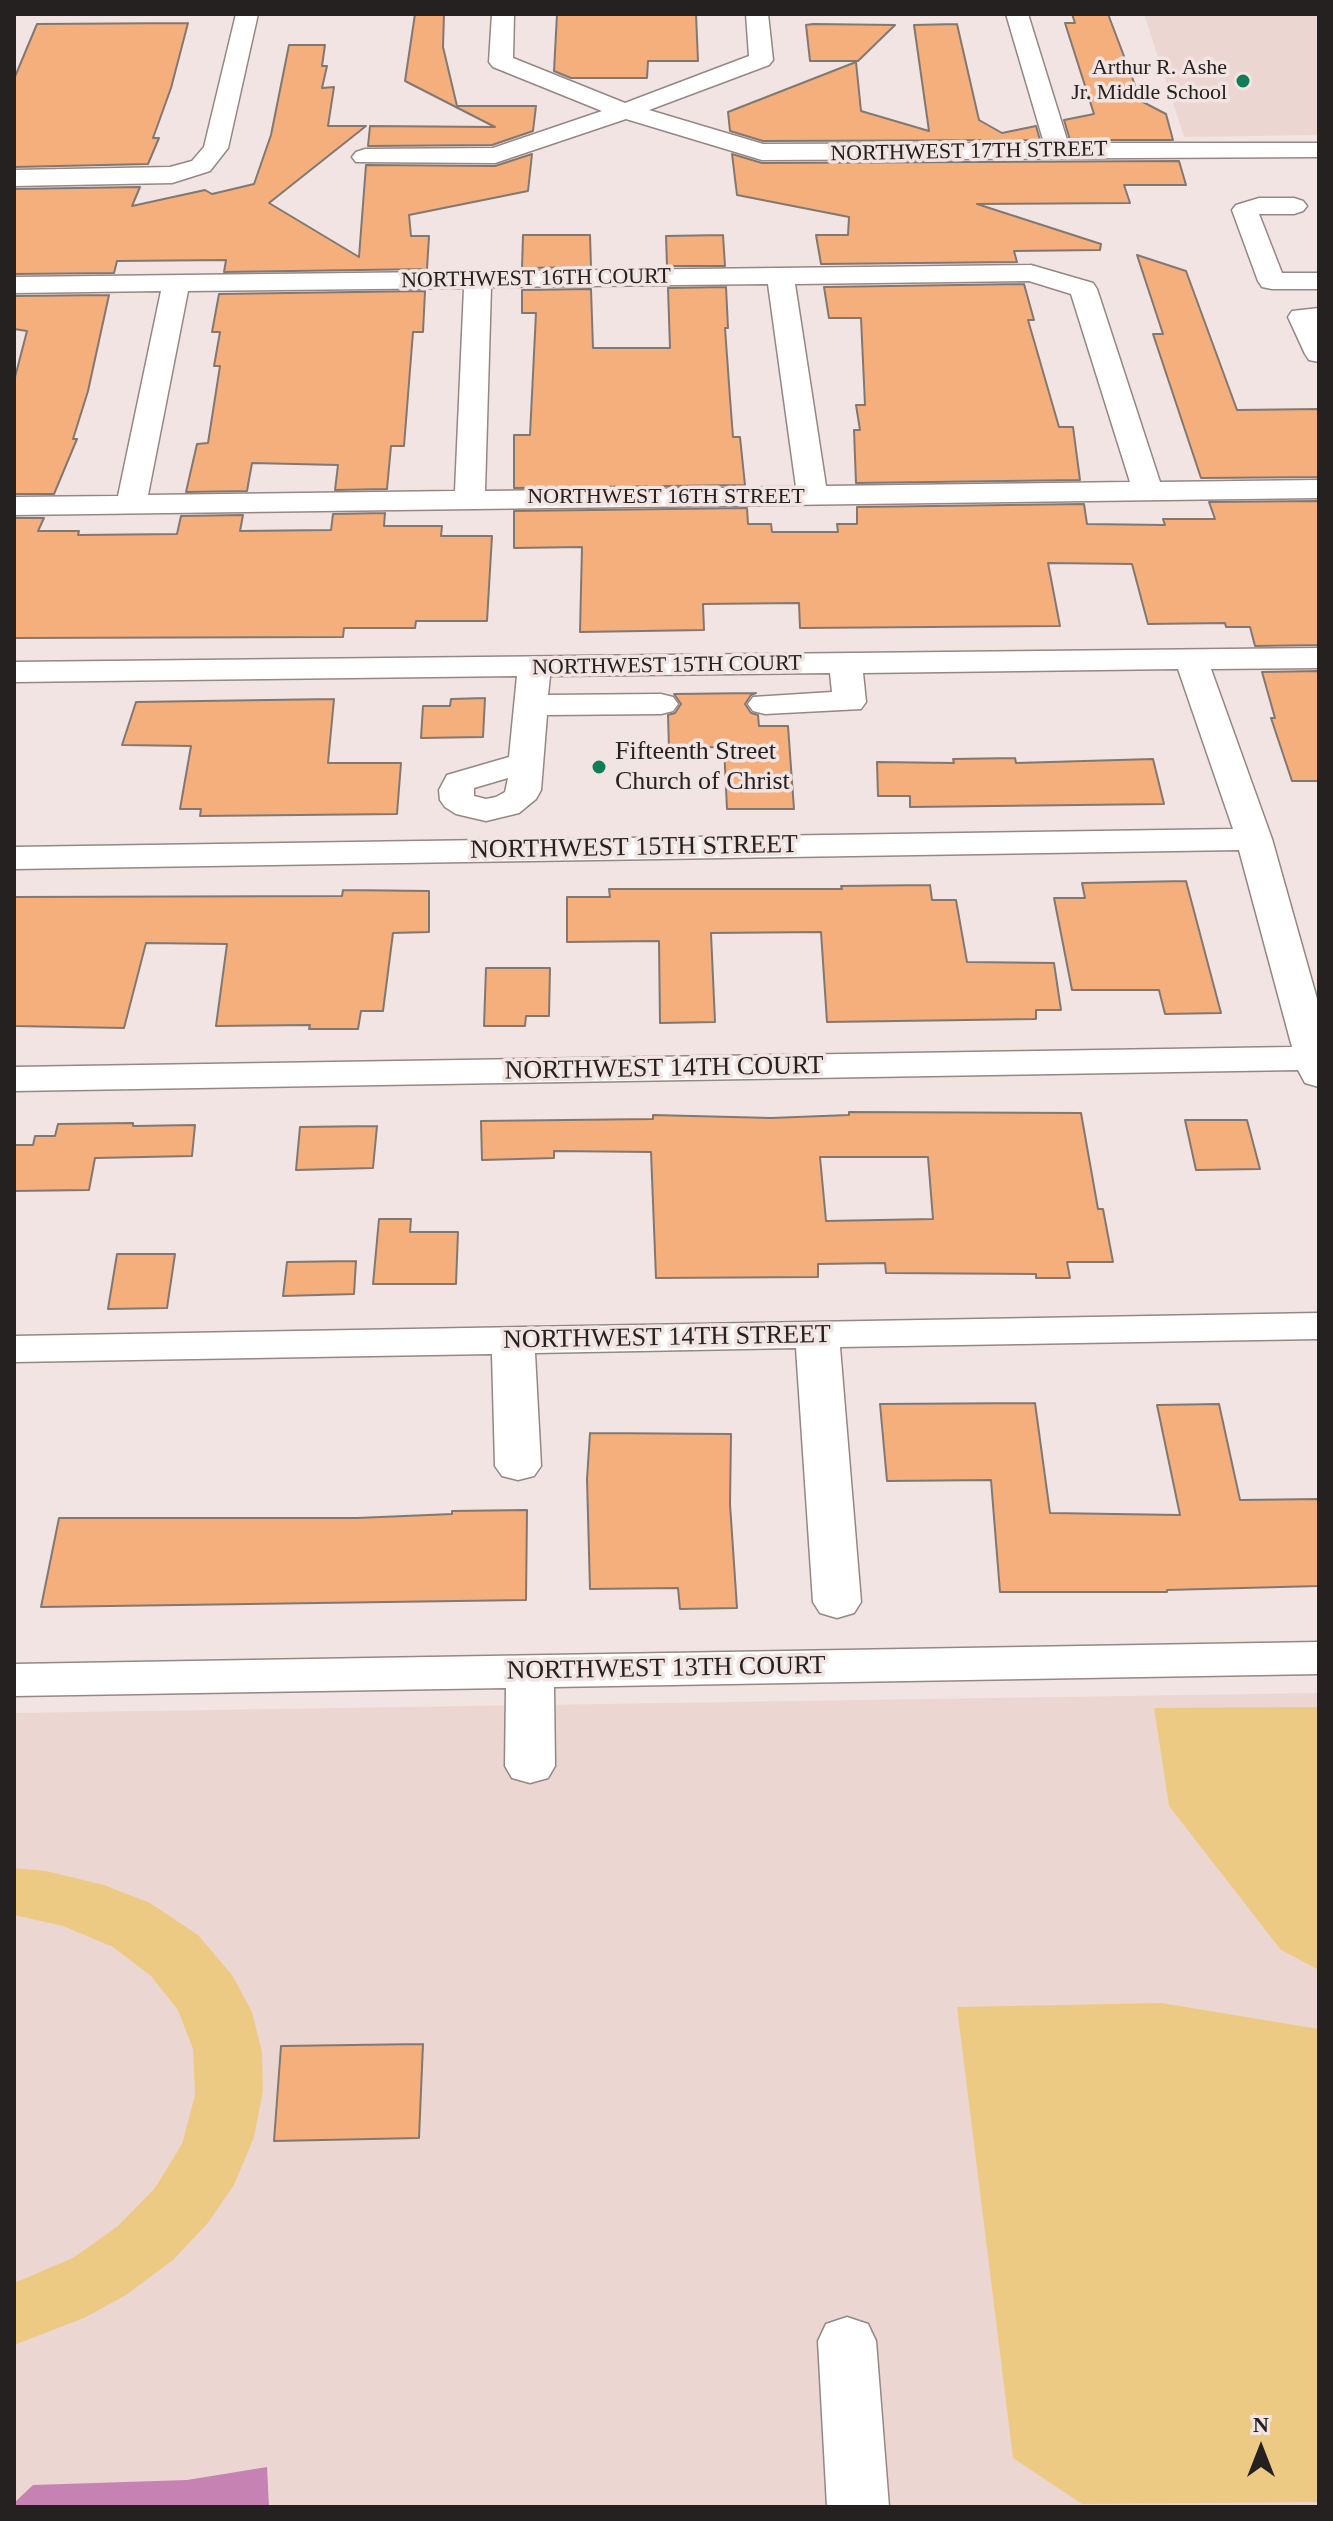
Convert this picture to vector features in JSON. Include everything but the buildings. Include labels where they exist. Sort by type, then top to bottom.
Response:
[{"type":"street","points":[[14,178],[172,175],[201,166],[216,148],[247,14]]},
{"type":"street","name":"NORTHWEST 17TH STREET","points":[[503,14],[501,62],[625,111],[762,152],[1319,150]]},
{"type":"street","points":[[365,157],[495,155],[625,111],[761,60],[757,14]]},
{"type":"street","points":[[1017,14],[1058,150]]},
{"type":"street","points":[[1309,206],[1259,206],[1245,210],[1272,281],[1319,281]]},
{"type":"street","name":"NORTHWEST 16TH COURT","points":[[14,285],[1031,273],[1083,289],[1148,491]]},
{"type":"street","points":[[780,276],[812,496]]},
{"type":"street","points":[[470,499],[478,280]]},
{"type":"street","points":[[131,505],[176,284]]},
{"type":"street","points":[[1319,316],[1302,317],[1319,354]]},
{"type":"street","name":"NORTHWEST 16TH STREET","points":[[14,506],[1319,489]]},
{"type":"street","name":"NORTHWEST 15TH COURT","points":[[14,672],[1319,658]]},
{"type":"street","points":[[1192,661],[1254,839],[1317,1066]]},
{"type":"street","points":[[765,704],[849,702],[846,664]]},
{"type":"street","points":[[526,764],[534,667]]},
{"type":"street","points":[[531,705],[661,704]]},
{"type":"street","name":"NORTHWEST 15TH STREET","points":[[14,858],[1254,839]]},
{"type":"street","name":"NORTHWEST 14TH COURT","points":[[14,1079],[1317,1066]]},
{"type":"street","name":"NORTHWEST 14TH STREET","points":[[14,1349],[1319,1326]]},
{"type":"street","points":[[817,1335],[837,1602]]},
{"type":"street","points":[[513,1340],[518,1466]]},
{"type":"street","name":"NORTHWEST 13TH COURT","points":[[14,1680],[1319,1658]]},
{"type":"street","points":[[530,1671],[530,1766]]},
{"type":"street","points":[[847,2341],[858,2507]]},
{"type":"shaded area","name":"Arthur R. Ashe Jr. Middle School","points":[[1144,14],[1319,14],[1319,135],[1184,137]]},
{"type":"shaded area","points":[[1319,1693],[1319,2507],[14,2507],[14,1713]]},
{"type":"shaded area","points":[[1319,1707],[1319,1970],[1281,1950],[1169,1806],[1154,1708]]},
{"type":"shaded area","points":[[14,1868],[46,1871],[104,1885],[150,1903],[198,1935],[232,1975],[252,2012],[262,2052],[263,2091],[254,2137],[234,2185],[207,2224],[173,2260],[126,2295],[84,2318],[14,2345],[14,2283],[73,2258],[118,2226],[155,2188],[182,2144],[195,2095],[193,2049],[178,2010],[151,1976],[113,1947],[63,1926],[14,1915]]},
{"type":"shaded area","points":[[1161,2003],[1319,2029],[1319,2502],[1082,2504],[1013,2458],[957,2007]]},
{"type":"shaded area","points":[[267,2467],[269,2507],[14,2507],[14,2503],[33,2485],[187,2480]]},
{"type":"place","name":"Arthur R. Ashe Jr. Middle School","points":[[1243,81]]},
{"type":"place","name":"Fifteenth Street Church of Christ","points":[[599,767]]}]
